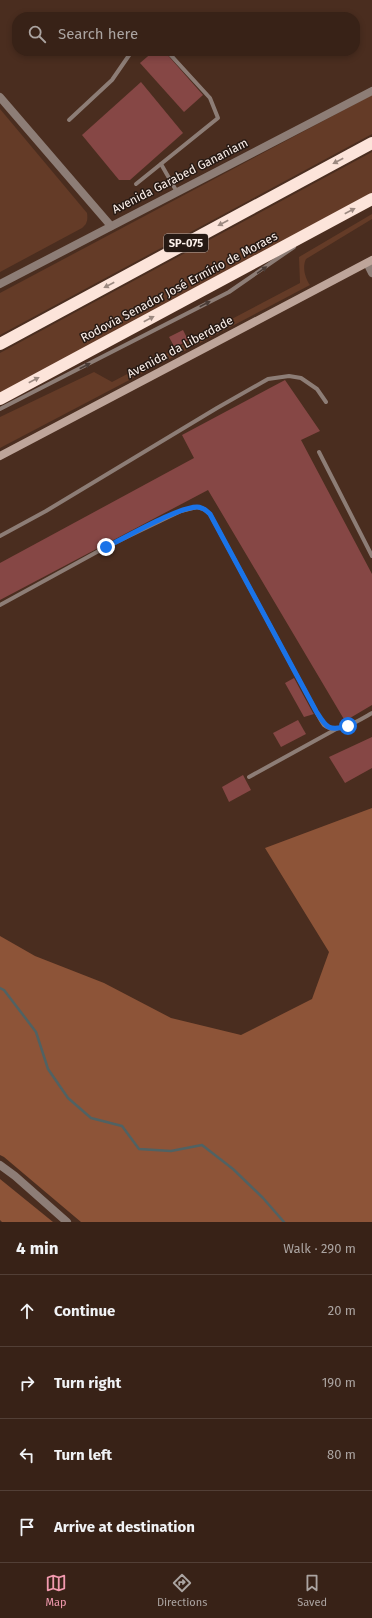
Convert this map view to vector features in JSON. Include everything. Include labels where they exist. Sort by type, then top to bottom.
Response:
[{"type":"highway","name":"SP-075","points":[[0,344],[372,143]]},
{"type":"highway","name":"Rodovia Senador José Ermírio de Moraes","points":[[0,399],[372,199]]},
{"type":"street","name":"Avenida Garabed Gananiam","points":[[0,284],[372,91]]},
{"type":"street","points":[[0,97],[111,226]]},
{"type":"street","points":[[369,261],[372,273]]},
{"type":"street","name":"Avenida da Liberdade","points":[[0,456],[369,261]]},
{"type":"street","points":[[0,1165],[15,1176],[67,1222]]},
{"type":"lane","points":[[69,120],[112,80],[129,56]]},
{"type":"lane","points":[[136,184],[218,118],[210,98],[172,56]]},
{"type":"lane","points":[[161,164],[177,192]]},
{"type":"lane","points":[[0,409],[230,292],[333,220]]},
{"type":"lane","points":[[0,536],[46,511],[268,379],[289,376],[301,378],[317,390],[326,402]]},
{"type":"lane","points":[[319,452],[372,556]]},
{"type":"lane","points":[[0,605],[106,547],[181,511],[196,507],[204,509],[210,514],[316,711],[325,725],[330,728],[348,726],[372,713]]},
{"type":"lane","points":[[249,777],[338,728]]},
{"type":"shaded area","points":[[372,95],[372,134],[0,335],[0,293]]},
{"type":"shaded area","points":[[0,109],[87,213],[87,222],[82,228],[0,272]]},
{"type":"shaded area","points":[[372,152],[372,193],[0,393],[0,353]]},
{"type":"shaded area","points":[[372,214],[372,219],[306,259],[304,265],[305,272],[310,285],[0,448],[0,417],[94,372],[112,382],[300,283],[299,257]]},
{"type":"shaded area","points":[[372,808],[372,1222],[81,1222],[0,1155],[0,936],[35,956],[104,983],[171,1018],[241,1035],[312,999],[329,952],[265,848]]},
{"type":"shaded area","points":[[0,1179],[53,1222],[2,1222],[0,1220]]},
{"type":"building","points":[[148,56],[168,56],[203,95],[184,112],[140,63]]},
{"type":"building","points":[[141,82],[183,133],[130,180],[119,180],[82,135]]},
{"type":"building","points":[[183,330],[188,340],[175,348],[169,337]]},
{"type":"building","points":[[285,380],[320,431],[301,440],[372,574],[372,705],[345,721],[208,490],[0,600],[0,563],[194,458],[182,435]]},
{"type":"building","points":[[294,678],[314,714],[304,717],[285,683]]},
{"type":"building","points":[[298,720],[306,734],[281,747],[273,733]]},
{"type":"building","points":[[372,737],[372,768],[345,783],[329,757]]},
{"type":"building","points":[[243,775],[251,790],[229,802],[222,787]]},
{"type":"waterway","points":[[0,988],[4,990],[36,1032],[48,1069],[68,1098],[91,1118],[122,1126],[139,1149],[171,1151],[202,1145],[233,1169],[263,1198],[284,1222]]},
{"type":"route","points":[[106,547],[181,511],[196,507],[204,509],[210,514],[316,711],[325,725],[330,728],[348,726]]}]
